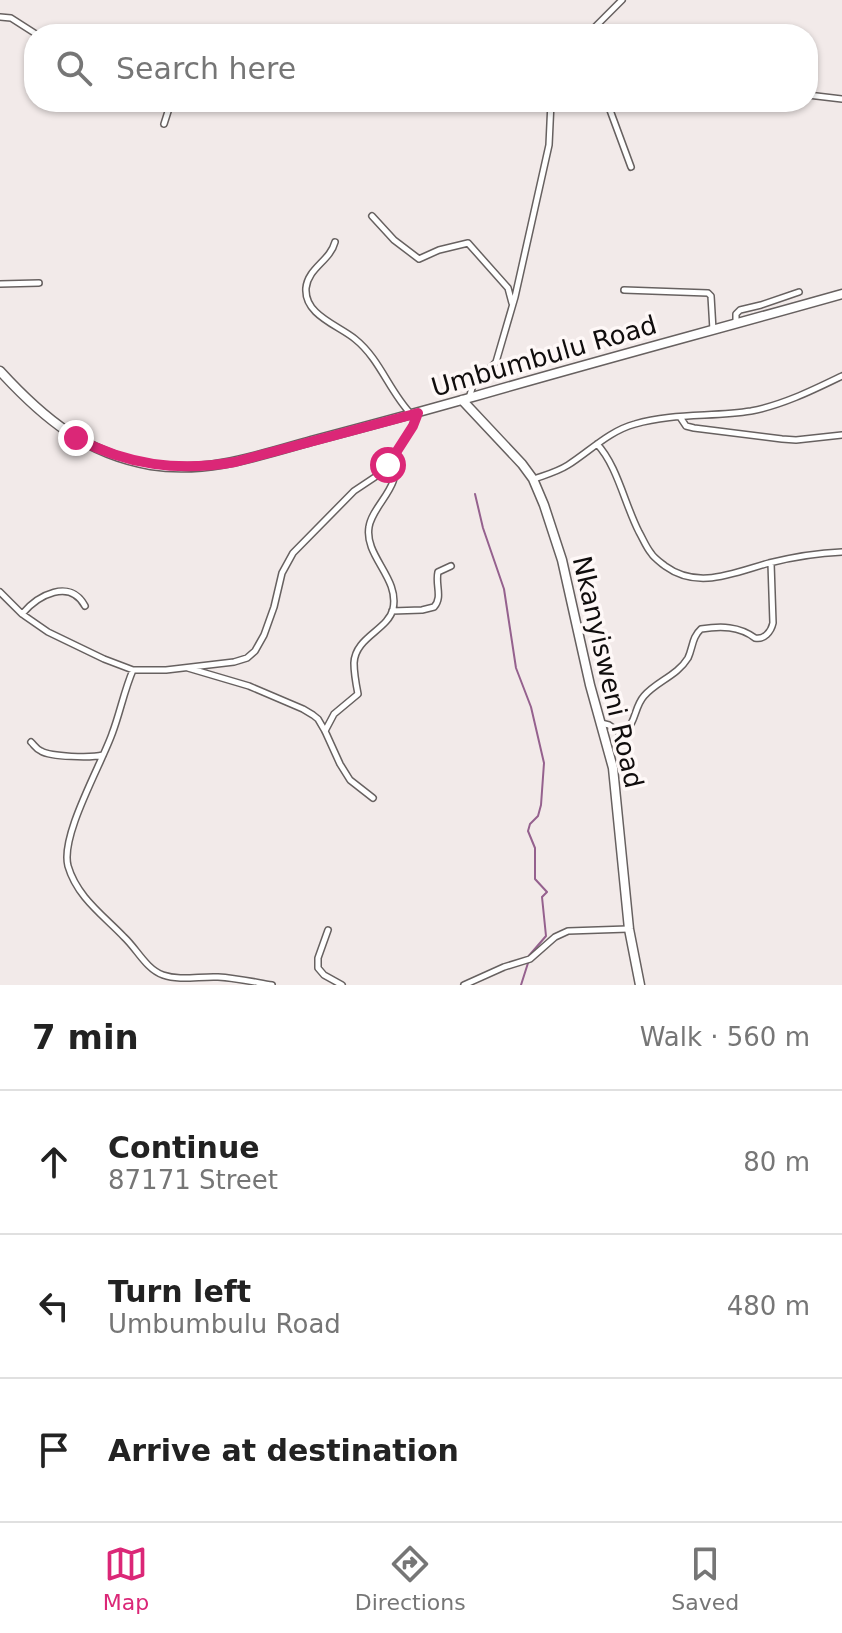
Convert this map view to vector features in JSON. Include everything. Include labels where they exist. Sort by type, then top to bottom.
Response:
[{"type":"main road","name":"Umbumbulu Road","points":[[0,371],[44,415],[76,438],[103,451],[124,459],[166,467],[204,467],[235,462],[842,294]]},
{"type":"main road","name":"Nkanyisweni Road","points":[[465,399],[533,479],[562,560],[615,779],[629,929],[640,985]]},
{"type":"street","points":[[598,24],[622,0]]},
{"type":"street","points":[[0,17],[11,18],[24,26]]},
{"type":"street","points":[[818,96],[842,99]]},
{"type":"street","points":[[164,124],[168,112]]},
{"type":"street","points":[[465,399],[473,385],[496,362],[523,268],[549,145],[551,112]]},
{"type":"street","points":[[611,112],[631,167]]},
{"type":"street","points":[[372,216],[394,240],[419,259],[467,242],[510,292],[512,304]]},
{"type":"street","points":[[0,592],[22,614],[59,638],[133,670],[151,672],[234,662],[247,658],[255,651],[274,607],[282,573],[293,553],[354,491],[381,473],[413,426],[415,413],[399,400],[365,346],[315,312],[308,302],[306,287],[309,276],[330,254],[335,242]]},
{"type":"street","points":[[0,284],[39,283]]},
{"type":"street","points":[[624,290],[708,293],[711,296],[713,330]]},
{"type":"street","points":[[736,324],[736,314],[740,310],[799,292]]},
{"type":"street","points":[[533,479],[567,466],[614,433],[632,425],[657,419],[726,414],[773,406],[842,376]]},
{"type":"street","points":[[680,417],[686,426],[694,428],[782,439],[842,435]]},
{"type":"street","points":[[597,444],[609,458],[627,507],[648,549],[672,571],[688,578],[713,579],[771,563],[842,552]]},
{"type":"street","points":[[325,731],[334,714],[358,694],[354,663],[360,647],[392,611],[392,589],[372,549],[368,531],[373,516],[393,483],[395,468],[391,460]]},
{"type":"street","points":[[601,723],[619,732],[627,730],[633,724],[644,695],[681,666],[701,629],[742,630],[757,639],[764,637],[772,629],[771,563]]},
{"type":"street","points":[[392,611],[434,607],[439,597],[438,572],[451,566]]},
{"type":"street","points":[[22,614],[37,599],[55,592],[75,594],[85,606]]},
{"type":"street","points":[[187,668],[249,686],[303,709],[318,719],[350,780],[373,798]]},
{"type":"street","points":[[133,670],[113,732],[69,835],[66,855],[72,876],[100,915],[157,973],[176,977],[232,978],[272,985]]},
{"type":"street","points":[[31,742],[39,751],[46,753],[86,757],[103,755]]},
{"type":"street","points":[[464,985],[530,959],[555,937],[568,931],[629,929]]},
{"type":"street","points":[[328,930],[318,958],[318,968],[342,985]]},
{"type":"waterway","points":[[475,494],[504,589],[516,668],[531,707],[544,763],[541,805],[528,831],[535,848],[535,879],[547,892],[542,897],[546,936],[527,958]]},
{"type":"waterway","points":[[521,985],[528,963]]},
{"type":"route","points":[[76,438],[124,459],[150,465],[204,467],[235,462],[418,413],[388,465]]}]
